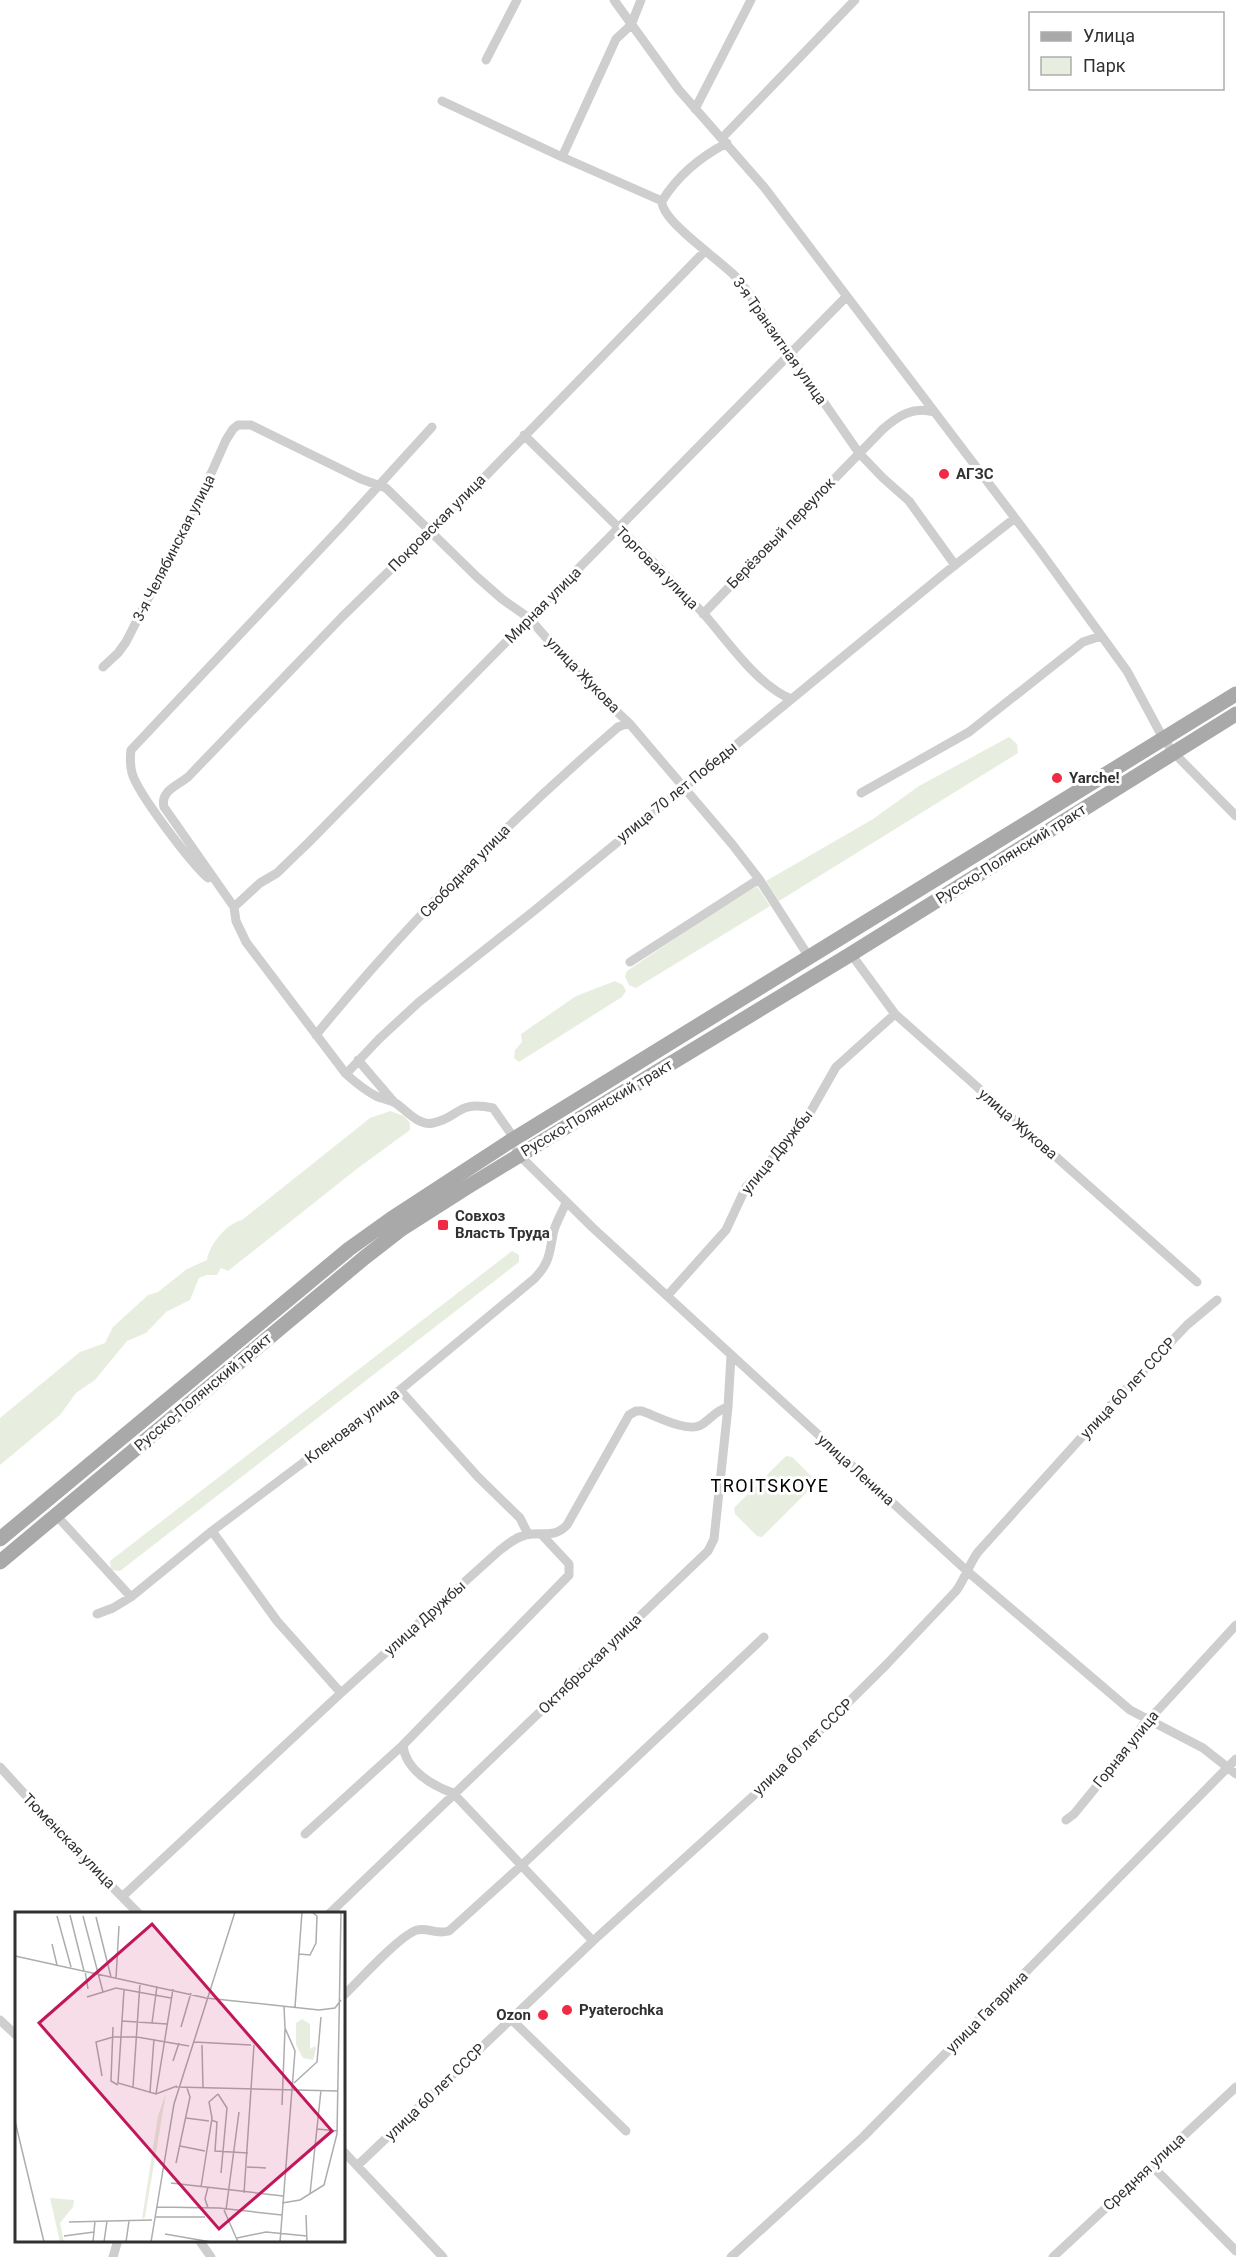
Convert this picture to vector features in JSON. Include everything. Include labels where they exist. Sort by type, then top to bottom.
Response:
[{"type":"main road","name":"Русско-Полянский тракт","points":[[0,1539],[349,1249],[391,1219],[511,1140],[1236,694]]},
{"type":"main road","name":"Русско-Полянский тракт","points":[[0,1562],[400,1230],[519,1155],[851,954],[1236,714]]},
{"type":"street","points":[[486,60],[517,0]]},
{"type":"street","points":[[614,0],[695,110],[725,141],[764,188],[1015,518],[1127,670],[1163,738],[1173,752],[1236,816]]},
{"type":"street","points":[[562,157],[616,39],[631,24],[641,0]]},
{"type":"street","points":[[695,110],[751,0]]},
{"type":"street","points":[[442,100],[662,201],[691,166],[725,141],[855,0]]},
{"type":"street","name":"3-я Транзитная улица","points":[[662,201],[662,206],[670,218],[740,280],[789,355],[859,453],[882,478],[909,501],[955,565]]},
{"type":"street","name":"Покровская улица","points":[[221,890],[164,807],[166,791],[188,777],[342,617],[431,530],[705,251]]},
{"type":"street","name":"Мирная улица","points":[[234,907],[260,883],[277,873],[309,842],[846,297]]},
{"type":"street","name":"Берёзовый переулок","points":[[703,614],[859,453],[896,418],[924,409],[934,412]]},
{"type":"street","name":"улица Жукова","points":[[238,425],[251,425],[361,479],[380,485],[397,497],[477,577],[502,599],[530,618],[583,680],[628,723],[684,787],[759,879],[809,957]]},
{"type":"street","name":"3-я Челябинская улица","points":[[103,667],[126,642],[205,487],[226,440],[238,425]]},
{"type":"street","points":[[395,1102],[362,1088],[346,1074],[246,942],[234,907],[221,890],[196,867],[142,792],[133,775],[130,759],[131,750],[432,427]]},
{"type":"street","name":"Торговая улица","points":[[524,435],[703,614],[760,677],[781,695],[790,699]]},
{"type":"street","name":"улица 70 лет Победы","points":[[346,1074],[419,1002],[1015,518]]},
{"type":"street","points":[[861,793],[969,732],[1083,642],[1101,636]]},
{"type":"street","name":"Свободная улица","points":[[316,1035],[369,970],[478,856],[561,776],[618,727],[628,723]]},
{"type":"street","points":[[630,962],[759,879]]},
{"type":"street","name":"улица Жукова","points":[[851,954],[895,1014],[1197,1282]]},
{"type":"street","name":"улица Дружбы","points":[[667,1296],[726,1230],[746,1187],[803,1125],[836,1067],[895,1014]]},
{"type":"street","points":[[358,1060],[395,1102]]},
{"type":"street","name":"улица Ленина","points":[[395,1102],[422,1123],[431,1124],[443,1120],[460,1108],[470,1106],[494,1108],[519,1155],[566,1203],[967,1571],[1130,1710],[1233,1763],[1236,1774]]},
{"type":"street","name":"Кленовая улица","points":[[97,1614],[113,1608],[130,1597],[212,1531],[400,1390],[543,1270],[548,1261],[554,1229],[566,1203]]},
{"type":"street","name":"улица 60 лет СССР","points":[[357,2166],[593,1941],[787,1763],[886,1665],[956,1591],[978,1552],[1108,1408],[1187,1325],[1217,1300]]},
{"type":"street","name":"Октябрьская улица","points":[[331,1912],[708,1551],[714,1539],[731,1356]]},
{"type":"street","points":[[400,1390],[478,1477],[519,1518],[528,1534],[542,1535],[561,1532],[567,1525],[629,1415],[642,1411],[691,1428],[700,1426],[720,1409],[728,1407]]},
{"type":"street","points":[[56,1515],[130,1597]]},
{"type":"street","points":[[212,1531],[276,1621],[341,1694]]},
{"type":"street","name":"улица Дружбы","points":[[123,1896],[500,1550],[513,1540],[528,1534]]},
{"type":"street","points":[[305,1834],[403,1745],[569,1575],[569,1564],[542,1535]]},
{"type":"street","name":"Горная улица","points":[[1066,1820],[1074,1814],[1133,1742],[1147,1719],[1236,1625]]},
{"type":"street","points":[[345,1994],[414,1930],[424,1929],[439,1934],[448,1931],[522,1865],[764,1637]]},
{"type":"street","points":[[1130,1710],[1136,1720],[1137,1729],[1133,1742]]},
{"type":"street","points":[[403,1745],[406,1759],[418,1772],[436,1787],[453,1793],[593,1941]]},
{"type":"street","name":"улица Гагарина","points":[[731,2257],[863,2138],[1233,1763]]},
{"type":"street","name":"Тюменская улица","points":[[0,1767],[58,1832],[137,1912]]},
{"type":"street","points":[[511,2019],[627,2131]]},
{"type":"street","points":[[0,2020],[15,2034]]},
{"type":"street","name":"Средняя улица","points":[[1053,2257],[1236,2087]]},
{"type":"street","points":[[345,2153],[443,2257]]},
{"type":"street","points":[[1151,2165],[1236,2252]]},
{"type":"street","points":[[112,2257],[118,2242]]},
{"type":"street","points":[[200,2242],[211,2257]]},
{"type":"green space","points":[[1009,737],[1017,744],[1018,753],[779,901],[766,881],[873,819],[919,786]]},
{"type":"green space","points":[[757,886],[770,906],[636,988],[629,985],[625,977],[627,971]]},
{"type":"green space","points":[[615,981],[623,985],[626,991],[622,997],[519,1062],[514,1058],[515,1050],[522,1042],[521,1034],[576,996]]},
{"type":"green space","points":[[390,1111],[404,1116],[410,1123],[410,1130],[358,1168],[228,1271],[221,1268],[217,1275],[199,1278],[190,1300],[166,1312],[146,1333],[127,1341],[95,1380],[76,1393],[60,1415],[0,1465],[0,1418],[80,1352],[105,1343],[113,1327],[148,1295],[158,1292],[187,1269],[207,1260],[211,1248],[230,1225],[242,1220],[370,1118]]},
{"type":"green space","points":[[512,1251],[519,1255],[519,1262],[120,1571],[111,1570],[110,1561]]},
{"type":"green space","points":[[786,1456],[792,1457],[814,1479],[814,1485],[762,1537],[757,1536],[735,1514],[734,1508]]},
{"type":"place","name":"АГЗС","points":[[944,474]]},
{"type":"place","name":"Yarche!","points":[[1057,778]]},
{"type":"place","name":"Совхоз Власть Труда","points":[[443,1225]]},
{"type":"place","name":"Pyaterochka","points":[[567,2010]]},
{"type":"place","name":"Ozon","points":[[543,2015]]},
{"type":"district","name":"TROITSKOYE","points":[[770,1486]]}]
